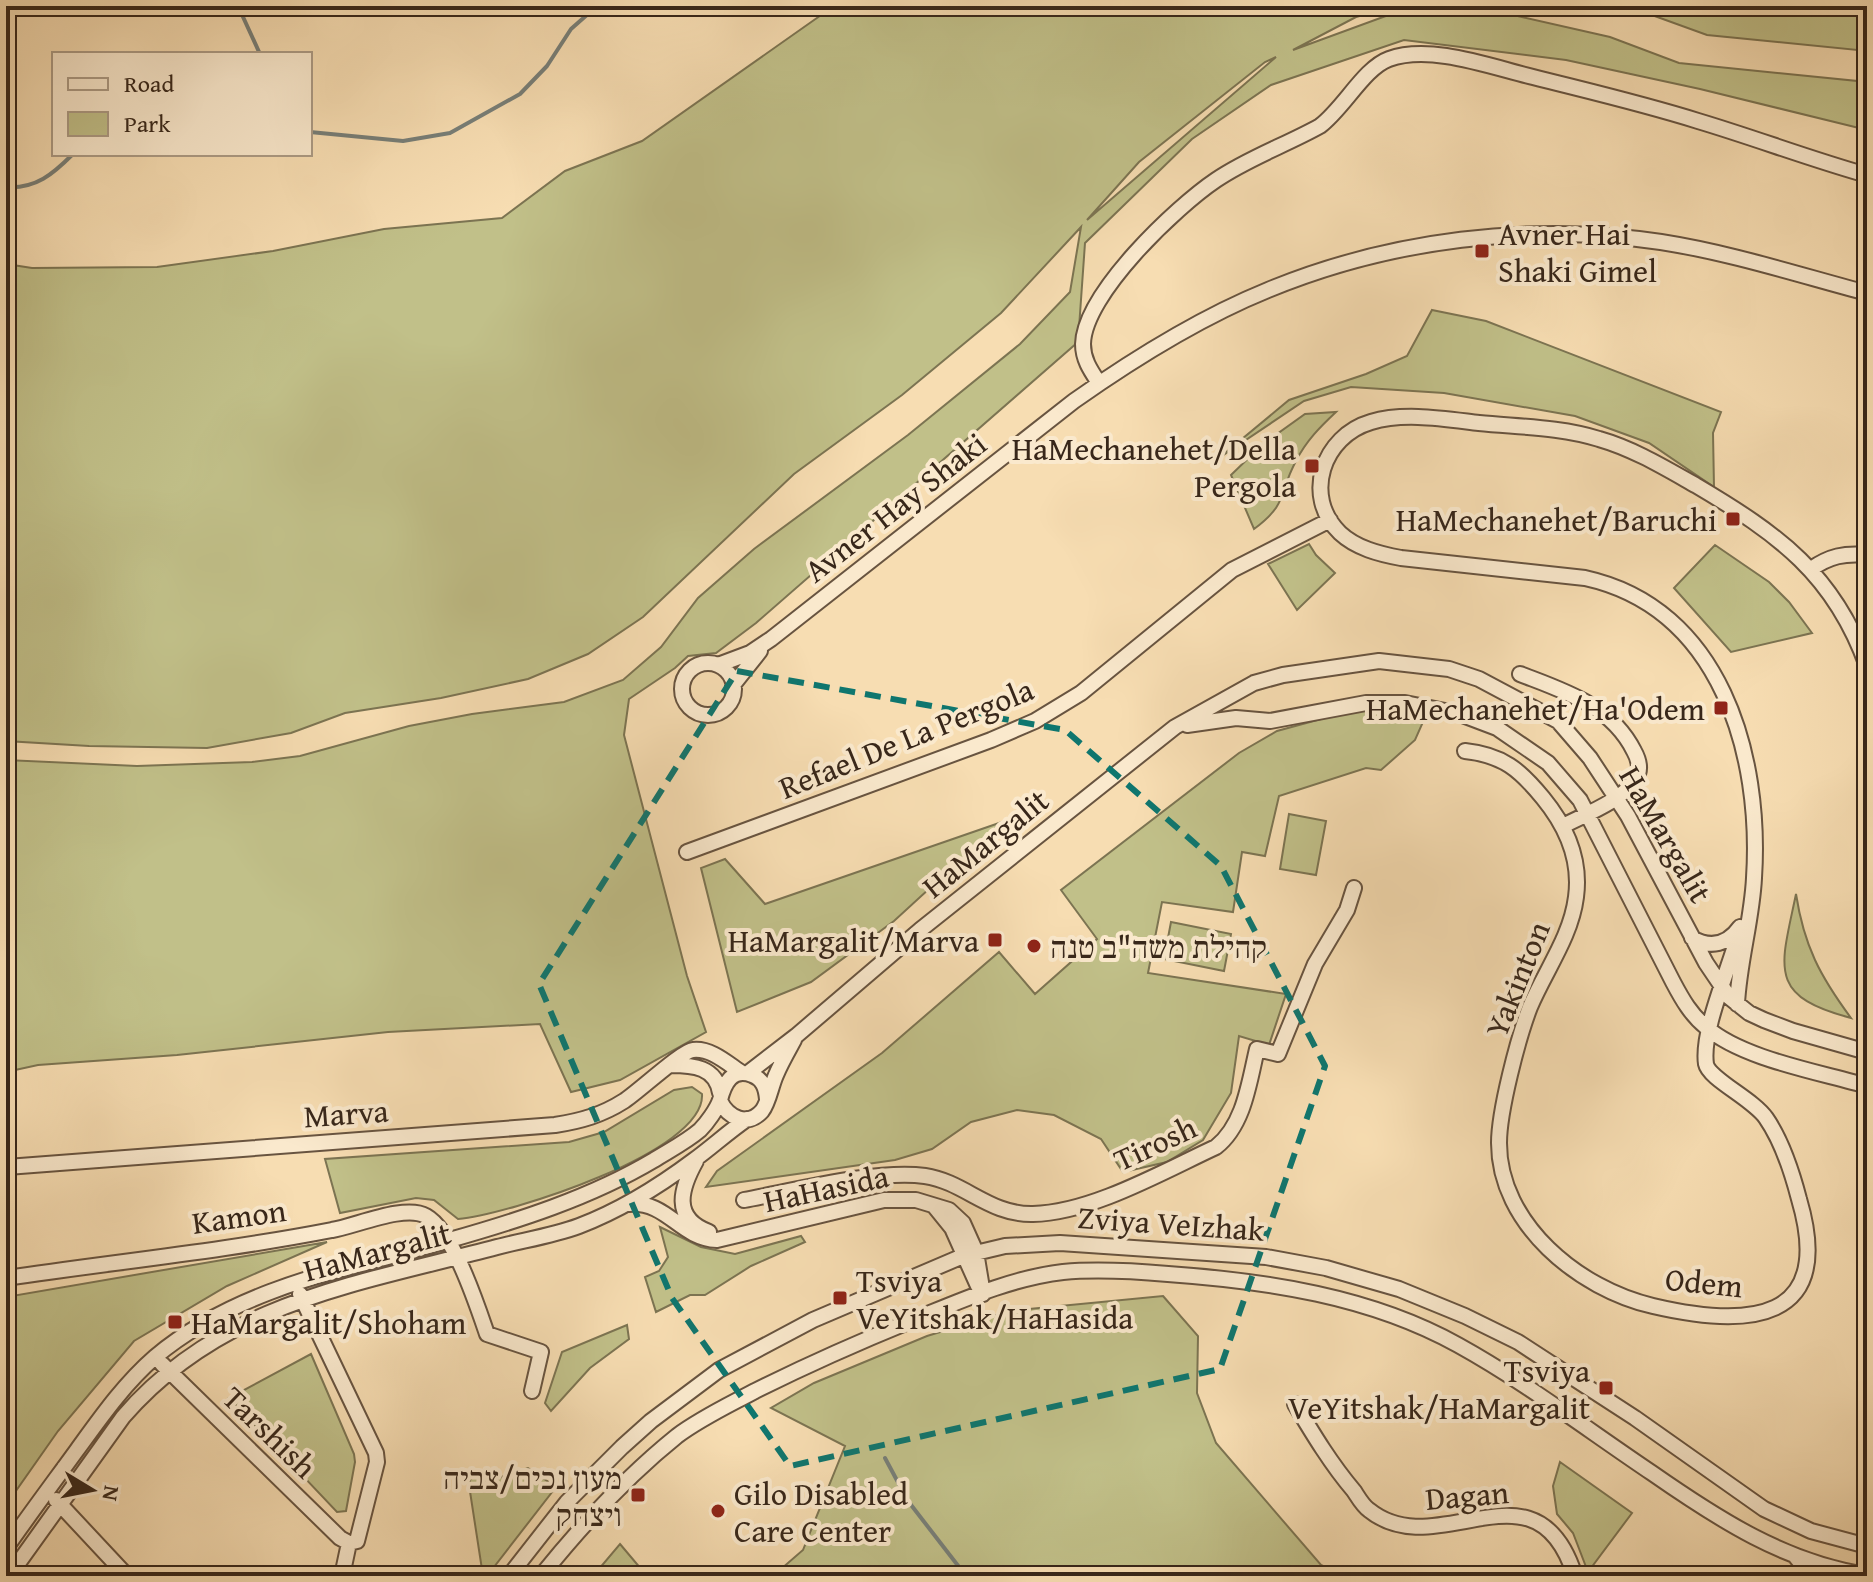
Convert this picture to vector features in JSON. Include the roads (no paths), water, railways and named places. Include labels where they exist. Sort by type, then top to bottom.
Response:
[{"type":"street","points":[[1099,383],[1085,361],[1083,343],[1087,327],[1112,282],[1154,232],[1218,179],[1320,126],[1334,115],[1374,68],[1386,60],[1422,54],[1470,62],[1642,105],[1867,175]]},
{"type":"street","name":"Avner Hay Shaki","points":[[718,665],[750,653],[771,639],[1099,383],[1170,338],[1270,289],[1372,256],[1486,237],[1604,236],[1660,242],[1720,254],[1867,293]]},
{"type":"street","points":[[1710,1031],[1723,1015],[1740,1006],[1755,855],[1749,775],[1740,732],[1713,670],[1697,649],[1650,603],[1627,590],[1585,578],[1426,562],[1380,554],[1349,540],[1330,520],[1321,496],[1327,456],[1337,441],[1370,422],[1415,418],[1551,430],[1595,438],[1643,455],[1766,530],[1811,569],[1841,610],[1857,638],[1867,666]]},
{"type":"street","name":"Refael De La Pergola","points":[[687,852],[1035,721],[1096,682],[1194,598],[1232,570],[1330,520]]},
{"type":"street","points":[[1811,569],[1828,558],[1842,554],[1867,555]]},
{"type":"street","name":"Avner Hay Shaki","points":[[733,685],[771,639]]},
{"type":"street","name":"HaMargalit","points":[[745,1073],[796,1036],[920,930],[1175,727],[1254,683],[1283,675],[1379,661],[1449,669],[1509,693],[1558,721],[1590,758],[1644,843],[1692,938],[1722,989],[1759,1018],[1867,1052]]},
{"type":"street","points":[[700,664],[718,665],[728,673],[733,685],[729,703],[714,714],[696,712],[687,704],[682,693],[686,675],[700,664]]},
{"type":"street","points":[[1465,751],[1496,757],[1512,766],[1545,801],[1563,826],[1615,798],[1636,779],[1638,760],[1625,736],[1603,712],[1520,674]]},
{"type":"street","name":"HaMargalit","points":[[1175,727],[1236,718],[1270,721],[1366,703],[1435,707],[1480,721],[1533,751],[1562,777],[1588,812],[1673,982],[1690,1010],[1710,1031],[1754,1054],[1867,1086]]},
{"type":"street","name":"Yakinton","points":[[1518,1209],[1501,1162],[1502,1112],[1529,1009],[1573,913],[1576,864],[1563,826]]},
{"type":"street","points":[[1707,1069],[1710,1031],[1740,927],[1755,855]]},
{"type":"street","name":"Tirosh","points":[[744,1200],[864,1179],[926,1176],[994,1208],[1013,1213],[1045,1213],[1099,1199],[1216,1147],[1230,1137],[1237,1122],[1257,1049],[1278,1054],[1295,1019],[1315,964],[1347,910],[1354,888]]},
{"type":"street","points":[[1692,938],[1706,944],[1722,943],[1740,927]]},
{"type":"street","name":"HaMargalit","points":[[767,1099],[796,1036]]},
{"type":"street","points":[[1707,1069],[1712,1054],[1729,1043]]},
{"type":"street","name":"Marva","points":[[7,1167],[555,1125],[599,1116],[642,1089],[690,1050],[707,1051],[745,1073]]},
{"type":"street","points":[[671,1065],[700,1066],[719,1083],[720,1097],[733,1117],[747,1119],[761,1112],[767,1099],[763,1083],[745,1073],[727,1080],[720,1097]]},
{"type":"street","name":"Odem","points":[[1518,1209],[1530,1229],[1558,1257],[1590,1280],[1634,1301],[1679,1312],[1725,1318],[1759,1315],[1786,1302],[1800,1283],[1807,1260],[1807,1225],[1798,1194],[1767,1119],[1750,1100],[1707,1069]]},
{"type":"street","name":"HaMargalit","points":[[6,1548],[109,1406],[155,1357],[210,1320],[294,1282],[448,1241],[546,1210],[622,1179],[681,1144],[701,1128],[720,1097]]},
{"type":"street","name":"HaMargalit","points":[[9,1576],[123,1417],[167,1371],[219,1336],[302,1299],[575,1227],[629,1204],[697,1159],[714,1142],[747,1119]]},
{"type":"street","name":"HaHasida","points":[[697,1159],[682,1194],[686,1214],[693,1224],[704,1231],[733,1237]]},
{"type":"street","points":[[864,1179],[869,1203]]},
{"type":"street","name":"HaHasida","points":[[629,1204],[658,1208],[695,1236],[717,1240],[869,1203],[902,1198],[932,1204],[949,1210],[959,1219],[983,1294]]},
{"type":"street","name":"Kamon","points":[[6,1278],[305,1235],[398,1213],[416,1212],[436,1223],[448,1241],[487,1334],[541,1352],[532,1391]]},
{"type":"street","name":"Zviya VeIzhak","points":[[509,1576],[567,1502],[622,1447],[719,1370],[813,1320],[970,1254],[1022,1244],[1060,1243],[1266,1257],[1326,1268],[1399,1289],[1465,1316],[1543,1357],[1764,1509],[1811,1531],[1867,1546]]},
{"type":"street","name":"Zviya VeIzhak","points":[[541,1576],[609,1498],[679,1435],[702,1420],[814,1363],[983,1294],[1036,1277],[1064,1272],[1114,1271],[1206,1276],[1318,1294],[1427,1330],[1473,1353],[1748,1535],[1831,1572],[1867,1575]]},
{"type":"street","points":[[294,1282],[376,1453],[377,1462],[360,1533],[357,1541],[349,1543],[342,1576]]},
{"type":"street","name":"Tarshish","points":[[155,1357],[340,1538],[349,1543]]},
{"type":"street","name":"Dagan","points":[[1295,1404],[1333,1466],[1369,1510],[1411,1527],[1431,1527],[1499,1515],[1528,1518],[1542,1524],[1561,1543],[1575,1576]]},
{"type":"street","points":[[47,1491],[127,1576]]},
{"type":"street","points":[[1795,1556],[1803,1566],[1805,1576]]},
{"type":"waterway","points":[[238,6],[259,52]]},
{"type":"waterway","points":[[312,132],[403,141],[450,133],[520,94],[547,66],[571,29],[597,6]]},
{"type":"waterway","points":[[6,187],[35,183],[71,156]]},
{"type":"waterway","points":[[885,1458],[908,1501],[966,1576]]},
{"type":"place","name":"Avner Hai Shaki Gimel","points":[[1482,251]]},
{"type":"place","name":"HaMechanehet/Della Pergola","points":[[1312,466]]},
{"type":"place","name":"HaMechanehet/Baruchi","points":[[1733,519]]},
{"type":"place","name":"HaMechanehet/Ha'Odem","points":[[1721,708]]},
{"type":"place","name":"HaMargalit/Marva","points":[[995,940]]},
{"type":"place","name":"קהילת משה\"ב טנה","points":[[1034,946]]},
{"type":"place","name":"Tsviya VeYitshak/HaHasida","points":[[840,1298]]},
{"type":"place","name":"HaMargalit/Shoham","points":[[175,1322]]},
{"type":"place","name":"Tsviya VeYitshak/HaMargalit","points":[[1606,1388]]},
{"type":"place","name":"מעון נכים/צביה ויצחק","points":[[638,1495]]},
{"type":"place","name":"Gilo Disabled Care Center","points":[[718,1511]]}]
